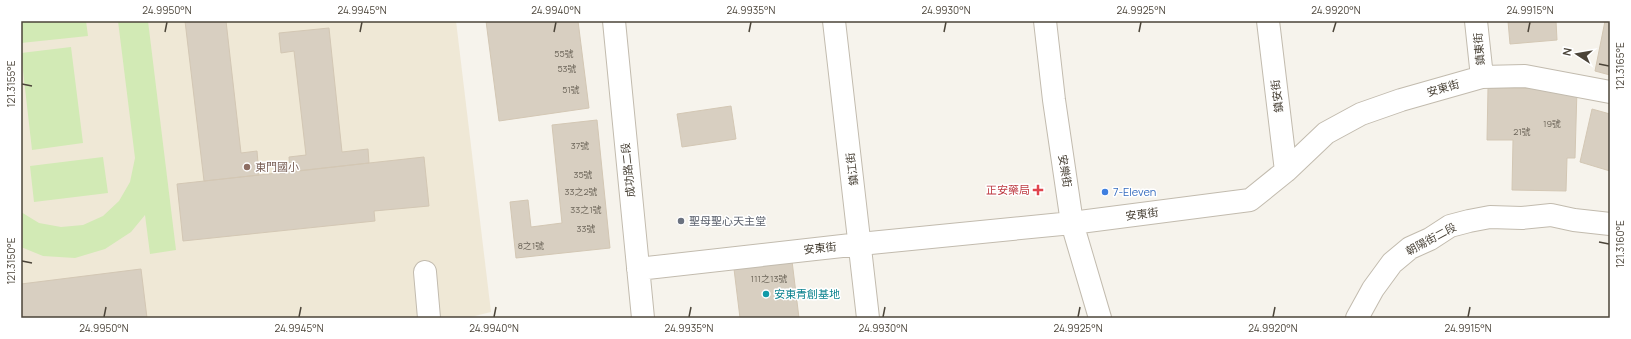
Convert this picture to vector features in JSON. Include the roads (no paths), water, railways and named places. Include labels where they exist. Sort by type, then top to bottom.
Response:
[{"type":"street","name":"成功路二段","points":[[614,21],[638,269],[641,318]]},
{"type":"street","name":"鎮江街","points":[[834,21],[868,318]]},
{"type":"street","name":"安樂街","points":[[1045,21],[1054,100],[1072,223],[1100,318]]},
{"type":"street","name":"鎮安街","points":[[1268,21],[1286,171]]},
{"type":"street","name":"鎮東街","points":[[1476,21],[1482,77]]},
{"type":"street","name":"安東街","points":[[638,269],[860,244],[1072,223],[1250,200],[1286,171],[1326,133],[1361,114],[1401,100],[1482,77],[1525,76],[1610,92]]},
{"type":"street","name":"朝陽街二段","points":[[1357,318],[1373,289],[1392,263],[1410,248],[1430,239],[1450,226],[1469,220],[1490,217],[1522,218],[1551,215],[1574,220],[1610,224]]},
{"type":"street","points":[[425,272],[429,318]]},
{"type":"place","name":"東門國小","points":[[247,167]]},
{"type":"place","name":"正安藥局","points":[[1038,190]]},
{"type":"place","name":"7-Eleven","points":[[1105,192]]},
{"type":"place","name":"聖母聖心天主堂","points":[[681,221]]},
{"type":"place","name":"安東青創基地","points":[[766,294]]}]
